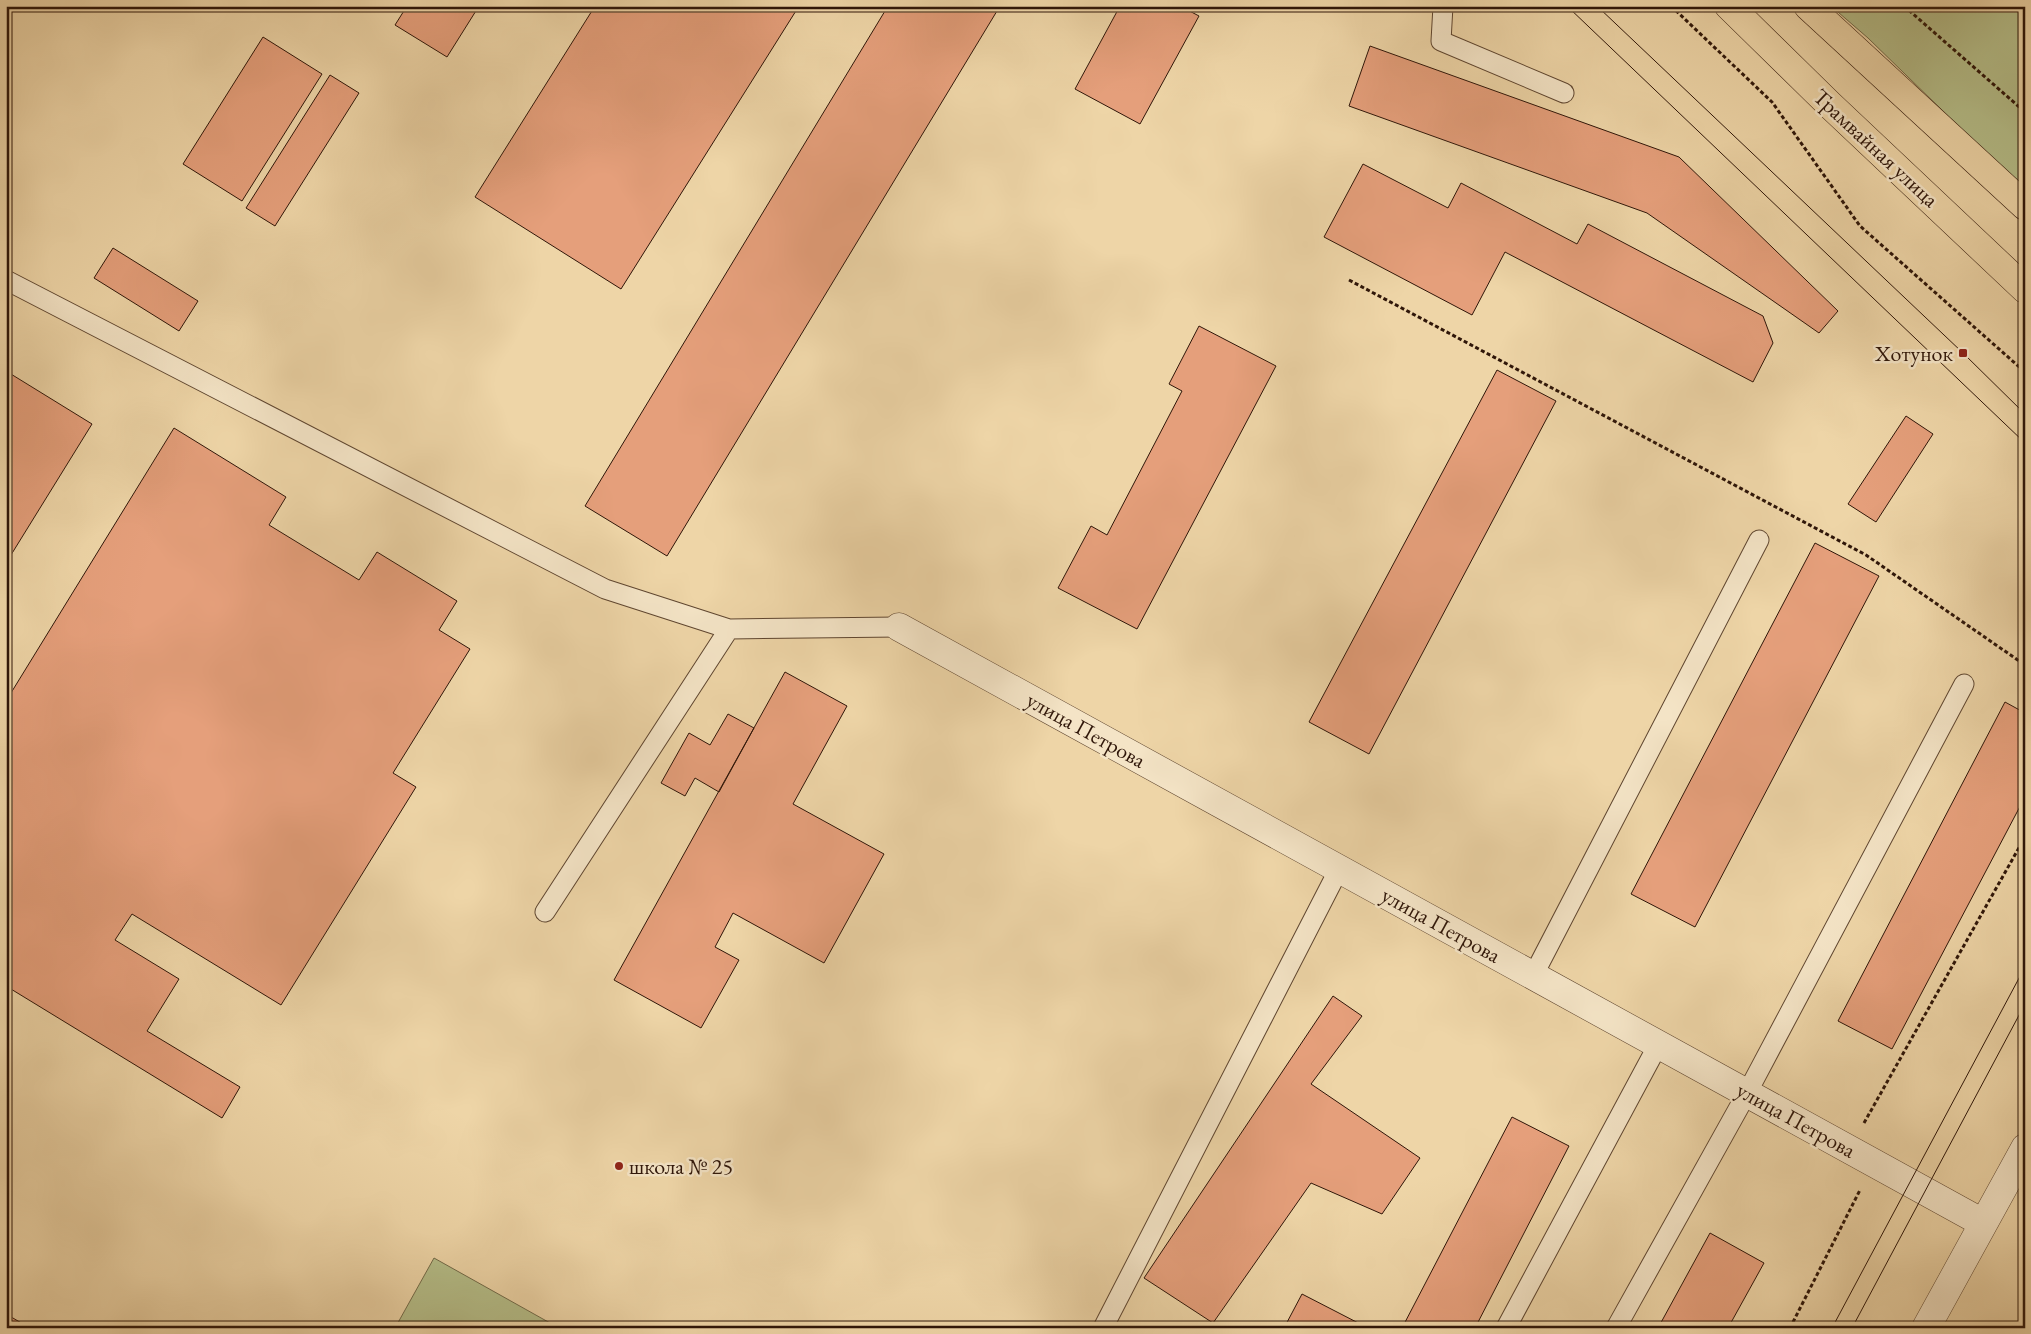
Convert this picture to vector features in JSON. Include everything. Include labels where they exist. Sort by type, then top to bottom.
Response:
[{"type":"main road","name":"Трамвайная улица","points":[[1729,6],[1829,104],[2025,288]]},
{"type":"main road","points":[[1808,6],[2025,206]]},
{"type":"street","name":"улица Петрова","points":[[899,627],[1983,1223]]},
{"type":"street","points":[[1926,1328],[2025,1148]]},
{"type":"lane","points":[[1443,6],[1441,41],[1564,93]]},
{"type":"lane","points":[[6,280],[605,589],[729,629],[899,627]]},
{"type":"lane","points":[[1533,976],[1759,540]]},
{"type":"lane","points":[[544,912],[729,629]]},
{"type":"lane","points":[[1616,1328],[1747,1093],[1964,684]]},
{"type":"lane","points":[[1104,1328],[1339,869]]},
{"type":"lane","points":[[1506,1328],[1658,1045]]},
{"type":"path","points":[[1671,6],[1772,102],[1860,226],[2025,372]]},
{"type":"path","points":[[1904,6],[2025,112]]},
{"type":"path","points":[[1349,280],[1866,555],[2025,665]]},
{"type":"path","points":[[1849,1150],[2025,837]]},
{"type":"path","points":[[1790,1328],[1874,1163]]},
{"type":"green space","points":[[1831,6],[2025,6],[2025,184],[2018,184],[1868,38]]},
{"type":"green space","points":[[434,1258],[559,1328],[395,1328]]},
{"type":"building","points":[[407,6],[479,6],[447,57],[395,25]]},
{"type":"building","points":[[595,6],[799,6],[621,289],[475,197]]},
{"type":"building","points":[[888,6],[1000,6],[667,556],[585,506]]},
{"type":"building","points":[[1120,6],[1180,6],[1199,16],[1140,124],[1075,89]]},
{"type":"building","points":[[263,37],[322,74],[242,201],[183,164]]},
{"type":"building","points":[[1370,46],[1679,157],[1838,311],[1819,333],[1647,213],[1349,106]]},
{"type":"building","points":[[330,75],[359,93],[275,226],[246,208]]},
{"type":"building","points":[[1363,164],[1448,208],[1461,183],[1577,244],[1588,224],[1763,316],[1773,343],[1753,382],[1505,252],[1472,315],[1324,237]]},
{"type":"building","points":[[113,248],[198,301],[179,331],[94,278]]},
{"type":"building","points":[[1199,326],[1276,366],[1137,629],[1058,588],[1091,526],[1107,535],[1182,391],[1169,384]]},
{"type":"building","points":[[1497,370],[1556,401],[1369,754],[1309,722]]},
{"type":"building","points":[[6,371],[92,424],[6,563]]},
{"type":"building","points":[[1906,416],[1933,434],[1876,522],[1848,504]]},
{"type":"building","points":[[174,428],[286,497],[269,525],[359,580],[377,552],[457,601],[439,630],[470,649],[393,773],[416,787],[281,1005],[132,914],[115,940],[179,979],[147,1031],[240,1087],[222,1118],[6,986],[6,701]]},
{"type":"building","points":[[1815,543],[1879,576],[1695,927],[1631,894]]},
{"type":"building","points":[[785,672],[847,706],[793,804],[884,854],[824,963],[733,913],[715,947],[739,960],[701,1028],[614,980]]},
{"type":"building","points":[[2005,702],[2025,713],[2025,797],[1892,1049],[1838,1021]]},
{"type":"building","points":[[728,714],[754,728],[719,792],[695,778],[685,796],[661,783],[689,733],[710,745]]},
{"type":"building","points":[[1333,996],[1362,1016],[1311,1084],[1420,1158],[1382,1214],[1311,1183],[1213,1323],[1144,1278]]},
{"type":"building","points":[[1512,1117],[1569,1146],[1475,1328],[1402,1328]]},
{"type":"building","points":[[1710,1233],[1764,1263],[1728,1328],[1658,1328]]},
{"type":"building","points":[[1302,1294],[1368,1328],[1284,1328]]},
{"type":"building","points":[[6,1314],[30,1328],[6,1328]]},
{"type":"tram line","points":[[1567,6],[2025,443]]},
{"type":"tram line","points":[[1597,6],[2025,414]]},
{"type":"tram line","points":[[1832,1328],[2025,967]]},
{"type":"tram line","points":[[1852,1328],[2025,1004]]},
{"type":"place","name":"Хотунок","points":[[1963,353]]},
{"type":"place","name":"школа № 25","points":[[619,1166]]}]
